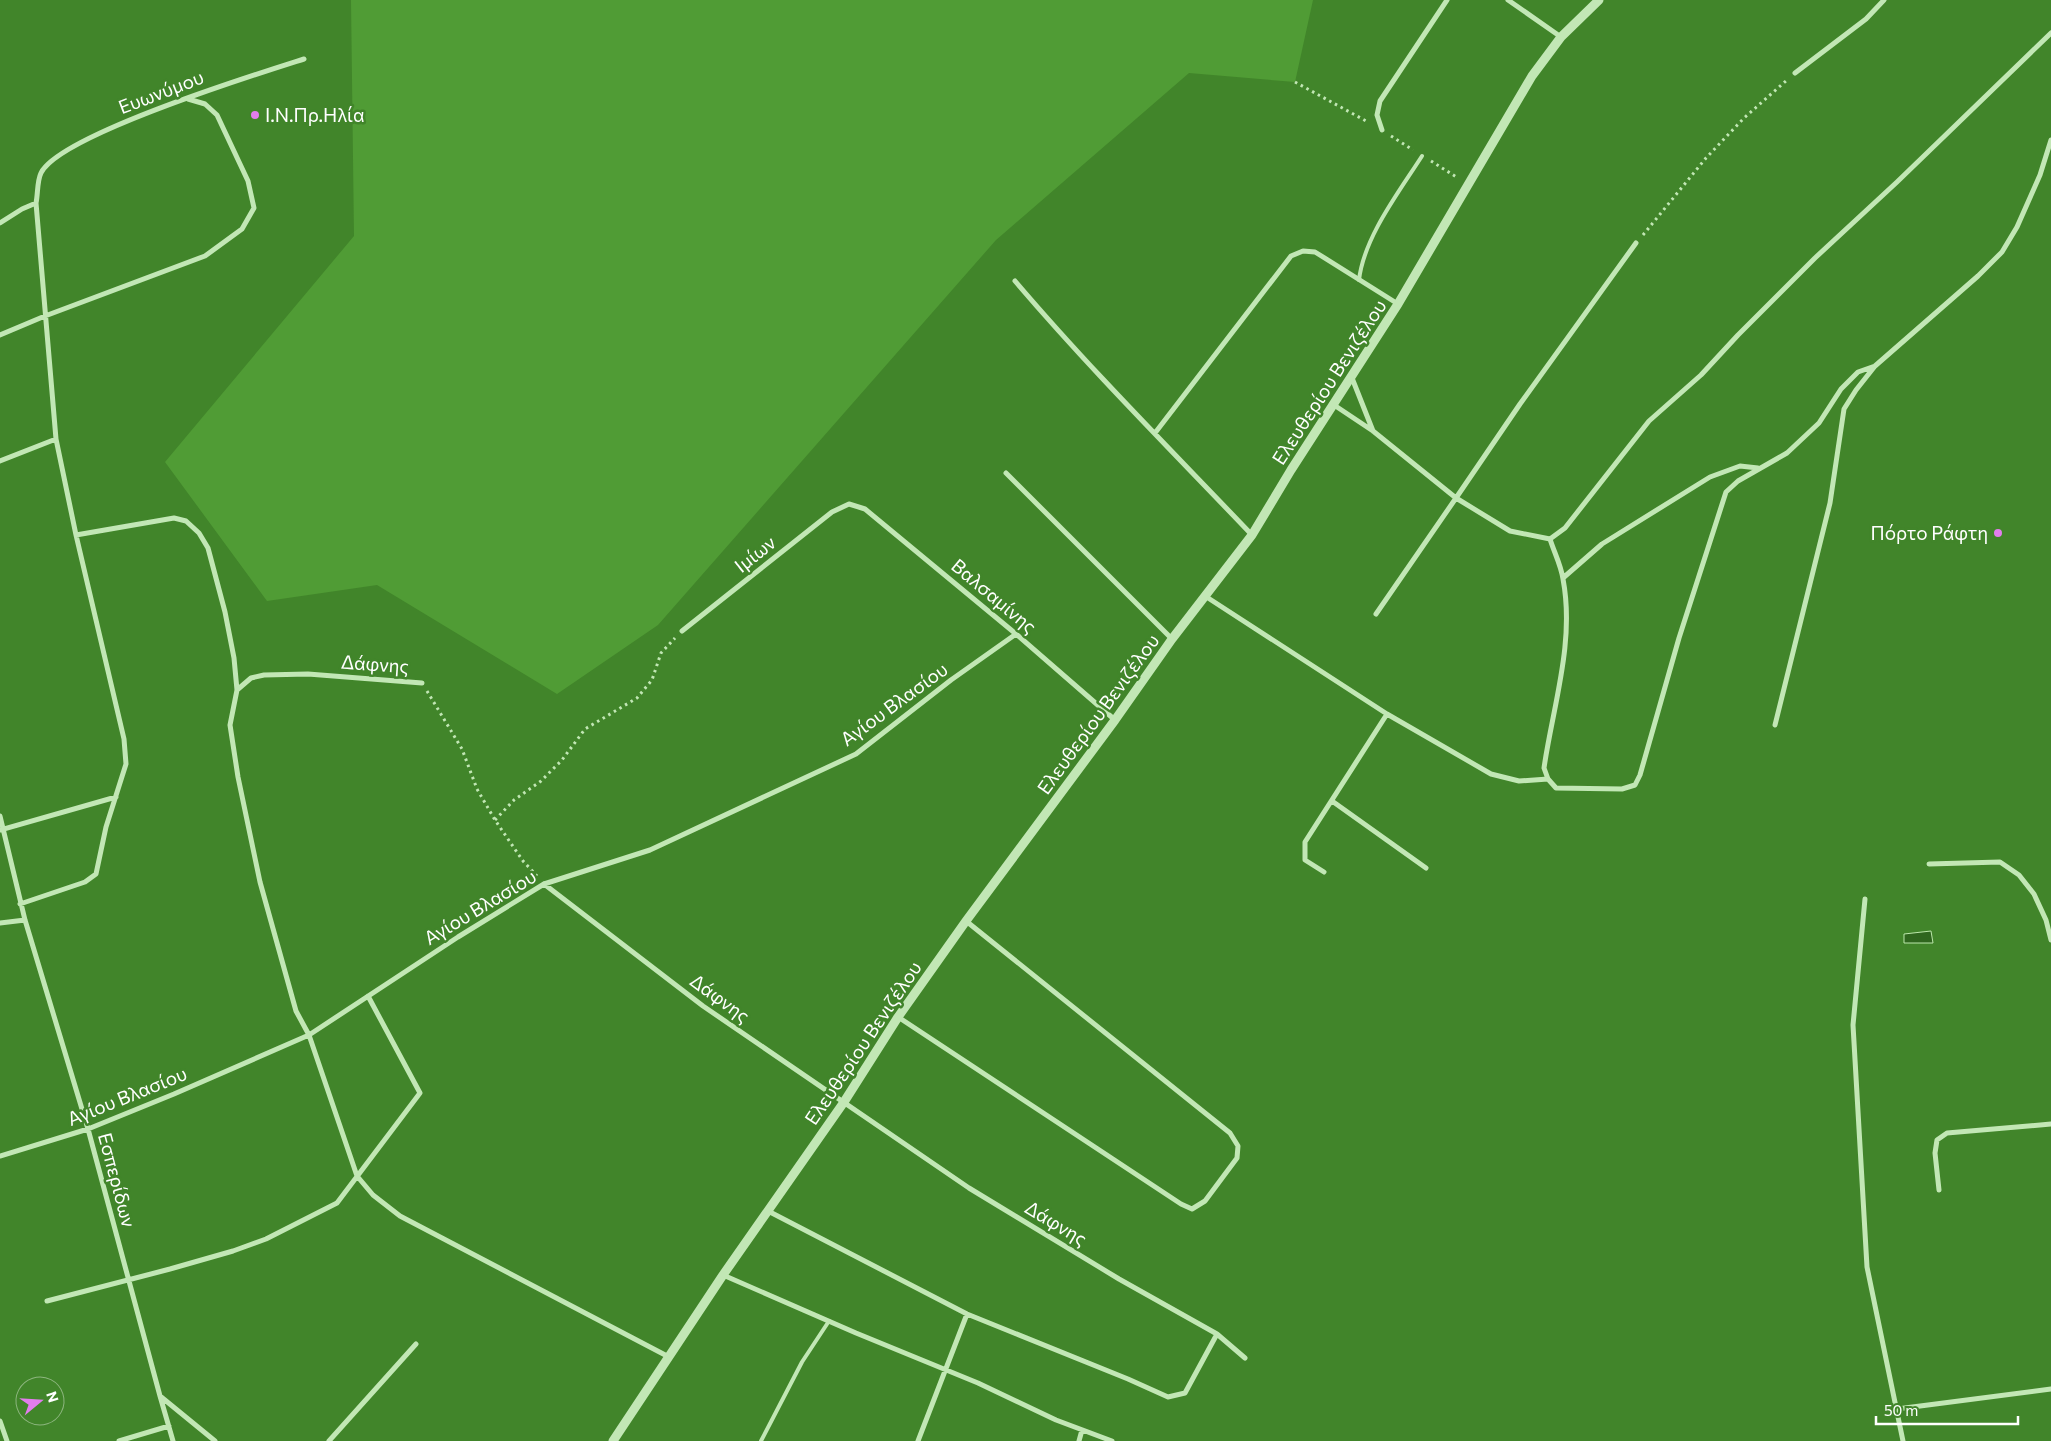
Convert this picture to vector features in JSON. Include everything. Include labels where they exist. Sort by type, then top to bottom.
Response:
[{"type":"street","points":[[1382,130],[1377,115],[1380,101],[1447,0]]},
{"type":"street","points":[[1508,0],[1561,37]]},
{"type":"street","name":"Ελευθερίου Βενιζέλου","points":[[613,1441],[723,1275],[844,1102],[898,1017],[1172,639],[1252,535],[1291,470],[1398,304],[1532,76],[1561,37],[1599,0]]},
{"type":"street","points":[[1795,73],[1866,19],[1884,0]]},
{"type":"street","points":[[1334,405],[1373,431],[1456,498],[1510,530],[1550,539],[1565,528],[1582,508],[1649,421],[1701,376],[1738,335],[1815,258],[1898,182],[2051,33]]},
{"type":"street","name":"Ευωνύμου","points":[[36,203],[40,174],[52,160],[110,128],[208,90],[304,59]]},
{"type":"street","points":[[0,335],[204,256],[242,229],[254,208],[248,181],[217,115],[205,104],[188,99]]},
{"type":"street","points":[[1775,725],[1830,502],[1844,409],[1875,366],[1978,276],[2002,252],[2017,227],[2040,175],[2051,140]]},
{"type":"street","points":[[0,223],[22,209],[36,203],[56,439],[76,536],[124,739],[126,764],[106,827],[96,874],[85,882],[20,904]]},
{"type":"street","points":[[1376,614],[1520,404],[1636,243]]},
{"type":"street","points":[[1155,433],[1291,256],[1302,251],[1315,252],[1398,304]]},
{"type":"street","points":[[1015,281],[1054,327],[1252,535]]},
{"type":"street","points":[[1550,539],[1563,578],[1567,612],[1563,660],[1544,768],[1548,779],[1556,788],[1622,789],[1635,785],[1640,775],[1679,638],[1726,492],[1738,481],[1787,453],[1819,423],[1841,390],[1858,372],[1875,366]]},
{"type":"street","points":[[1352,378],[1373,431]]},
{"type":"street","points":[[0,462],[56,439]]},
{"type":"street","points":[[1563,578],[1602,544],[1710,476],[1740,466],[1759,468]]},
{"type":"street","points":[[1006,474],[1172,639]]},
{"type":"street","name":"Ιμίων","points":[[682,631],[832,512],[849,504]]},
{"type":"street","name":"Βαλσαμίνης","points":[[849,504],[865,509],[1016,634],[1115,720]]},
{"type":"street","points":[[76,536],[174,518],[186,521],[199,533],[208,548],[225,612],[237,690],[230,725],[238,777],[260,882],[296,1010],[309,1035],[358,1176],[374,1194],[400,1216],[669,1357]]},
{"type":"street","points":[[1205,596],[1387,714],[1491,774],[1519,781],[1548,779]]},
{"type":"street","name":"Αγίου Βλασίου","points":[[0,1156],[88,1129],[309,1035],[544,884],[650,850],[856,754],[1016,634]]},
{"type":"street","name":"Δάφνης","points":[[237,690],[251,678],[264,675],[308,674],[422,682]]},
{"type":"street","points":[[1324,872],[1305,860],[1305,842],[1387,714]]},
{"type":"street","points":[[2,829],[116,797]]},
{"type":"street","points":[[1332,801],[1426,868]]},
{"type":"street","name":"Εσπερίδων","points":[[0,816],[20,904],[88,1129],[173,1441]]},
{"type":"street","points":[[1929,864],[2000,862],[2019,876],[2034,894],[2046,920],[2051,940]]},
{"type":"street","name":"Δάφνης","points":[[544,884],[703,1006],[969,1188],[1119,1279],[1217,1334],[1245,1358]]},
{"type":"street","points":[[1865,899],[1853,1025],[1867,1267],[1904,1441]]},
{"type":"street","points":[[0,923],[25,920]]},
{"type":"street","points":[[898,1017],[1181,1204],[1192,1209],[1205,1201],[1237,1158],[1238,1146],[1230,1134],[966,921]]},
{"type":"street","points":[[47,1301],[129,1280],[266,1239],[337,1203],[420,1093],[368,996]]},
{"type":"street","points":[[1939,1190],[1935,1153],[1938,1140],[1947,1133],[2051,1124]]},
{"type":"street","points":[[768,1211],[968,1314],[1128,1379],[1168,1398],[1185,1393],[1217,1334]]},
{"type":"street","points":[[723,1275],[1056,1420],[1112,1441]]},
{"type":"street","points":[[918,1441],[944,1370],[968,1314]]},
{"type":"street","points":[[329,1441],[416,1344]]},
{"type":"street","points":[[1897,1409],[2051,1389]]},
{"type":"street","points":[[160,1396],[215,1441]]},
{"type":"street","points":[[0,1422],[7,1441]]},
{"type":"street","points":[[119,1441],[168,1426]]},
{"type":"street","points":[[1079,1441],[1082,1430]]},
{"type":"lane","points":[[1360,280],[1361,265],[1384,216],[1422,156]]},
{"type":"lane","points":[[761,1441],[802,1362],[829,1321]]},
{"type":"path","points":[[1636,243],[1706,158],[1744,118],[1795,73]]},
{"type":"path","points":[[495,820],[514,800],[542,781],[586,730],[636,698],[652,680],[661,653],[682,631]]},
{"type":"path","name":"Δάφνης","points":[[422,682],[462,750],[477,789],[495,820],[523,861],[544,884]]},
{"type":"shaded area","points":[[351,0],[1313,0],[1295,82],[1189,73],[996,240],[658,625],[557,694],[377,585],[267,601],[165,462],[354,236]]},
{"type":"shaded area","points":[[1931,931],[1933,943],[1904,943],[1904,934]]},
{"type":"place","name":"Ι.Ν.Πρ.Ηλία","points":[[255,115]]},
{"type":"place","name":"Πόρτο Ράφτη","points":[[1998,533]]}]
